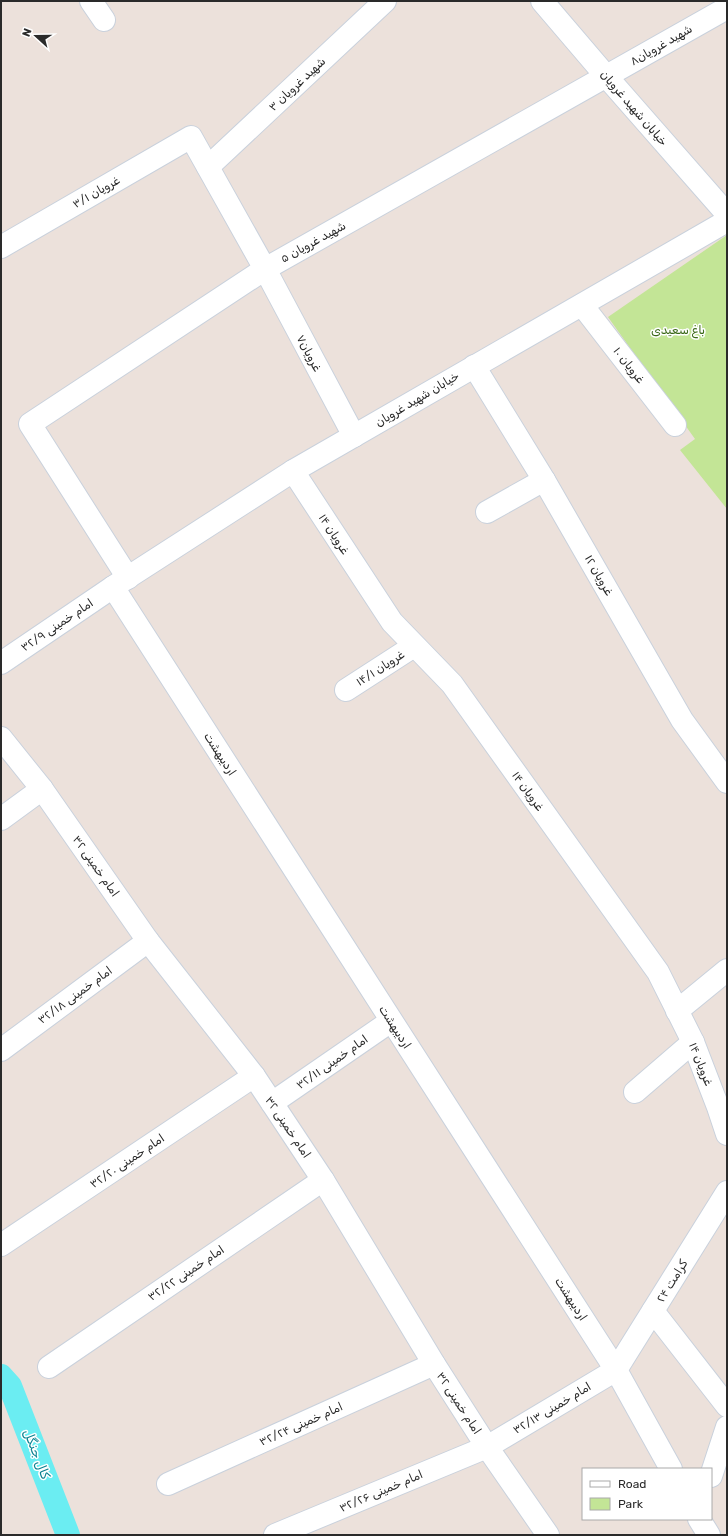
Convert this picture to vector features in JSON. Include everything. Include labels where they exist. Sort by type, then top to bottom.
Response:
[{"type":"street","points":[[91,1],[104,20]]},
{"type":"street","name":"شهید غرویان ۳","points":[[208,167],[385,1]]},
{"type":"street","name":"خیابان شهید غرویان","points":[[542,1],[727,214]]},
{"type":"street","name":"شهید غرویان۸","points":[[606,76],[722,11]]},
{"type":"street","name":"شهید غرویان ۵","points":[[30,424],[265,269],[606,76]]},
{"type":"street","name":"غرویان۷","points":[[191,137],[265,269],[354,436]]},
{"type":"street","name":"غرویان ۳/۱","points":[[1,247],[191,137]]},
{"type":"street","name":"خیابان شهید غرویان","points":[[120,583],[293,471],[727,221]]},
{"type":"street","name":"غرویان ۱۰","points":[[582,305],[675,425]]},
{"type":"street","name":"غرویان ۱۲","points":[[474,366],[544,480],[682,720],[720,759],[727,782]]},
{"type":"street","name":"اردیبهشت","points":[[30,424],[120,583],[391,1021],[616,1370],[670,1468]]},
{"type":"street","name":"غرویان ۱۴","points":[[293,471],[392,622],[452,684],[658,972],[693,1042],[727,1134]]},
{"type":"street","points":[[487,512],[544,480]]},
{"type":"street","name":"امام خمینی ۳۲/۹","points":[[1,663],[120,583]]},
{"type":"street","name":"غرویان ۱۴/۱","points":[[346,690],[414,646]]},
{"type":"street","name":"امام خمینی ۳۲","points":[[1,738],[42,789],[148,941],[254,1076],[323,1180],[434,1364],[487,1447],[548,1535]]},
{"type":"street","points":[[1,819],[42,789]]},
{"type":"street","name":"امام خمینی ۳۲/۱۸","points":[[1,1050],[148,941]]},
{"type":"street","points":[[677,1011],[727,970]]},
{"type":"street","name":"امام خمینی ۳۲/۱۱","points":[[272,1103],[391,1021]]},
{"type":"street","points":[[635,1092],[693,1042]]},
{"type":"street","name":"امام خمینی ۳۲/۲۰","points":[[1,1245],[254,1076]]},
{"type":"street","name":"امام خمینی ۳۲/۲۲","points":[[49,1367],[323,1180]]},
{"type":"street","name":"کرامت ۲۴","points":[[616,1370],[727,1192]]},
{"type":"street","points":[[653,1311],[727,1406]]},
{"type":"street","name":"امام خمینی ۳۲/۲۴","points":[[168,1484],[434,1364]]},
{"type":"street","name":"امام خمینی ۳۲/۱۳","points":[[487,1447],[616,1370]]},
{"type":"street","points":[[712,1473],[727,1427]]},
{"type":"street","name":"امام خمینی ۳۲/۲۶","points":[[275,1535],[487,1447]]},
{"type":"street","points":[[700,1520],[709,1535]]},
{"type":"green space","name":"باغ سعیدی","points":[[727,235],[727,509],[680,450],[695,439],[608,317]]},
{"type":"waterway","name":"کال جنگل","points":[[1,1376],[10,1386],[68,1535]]}]
